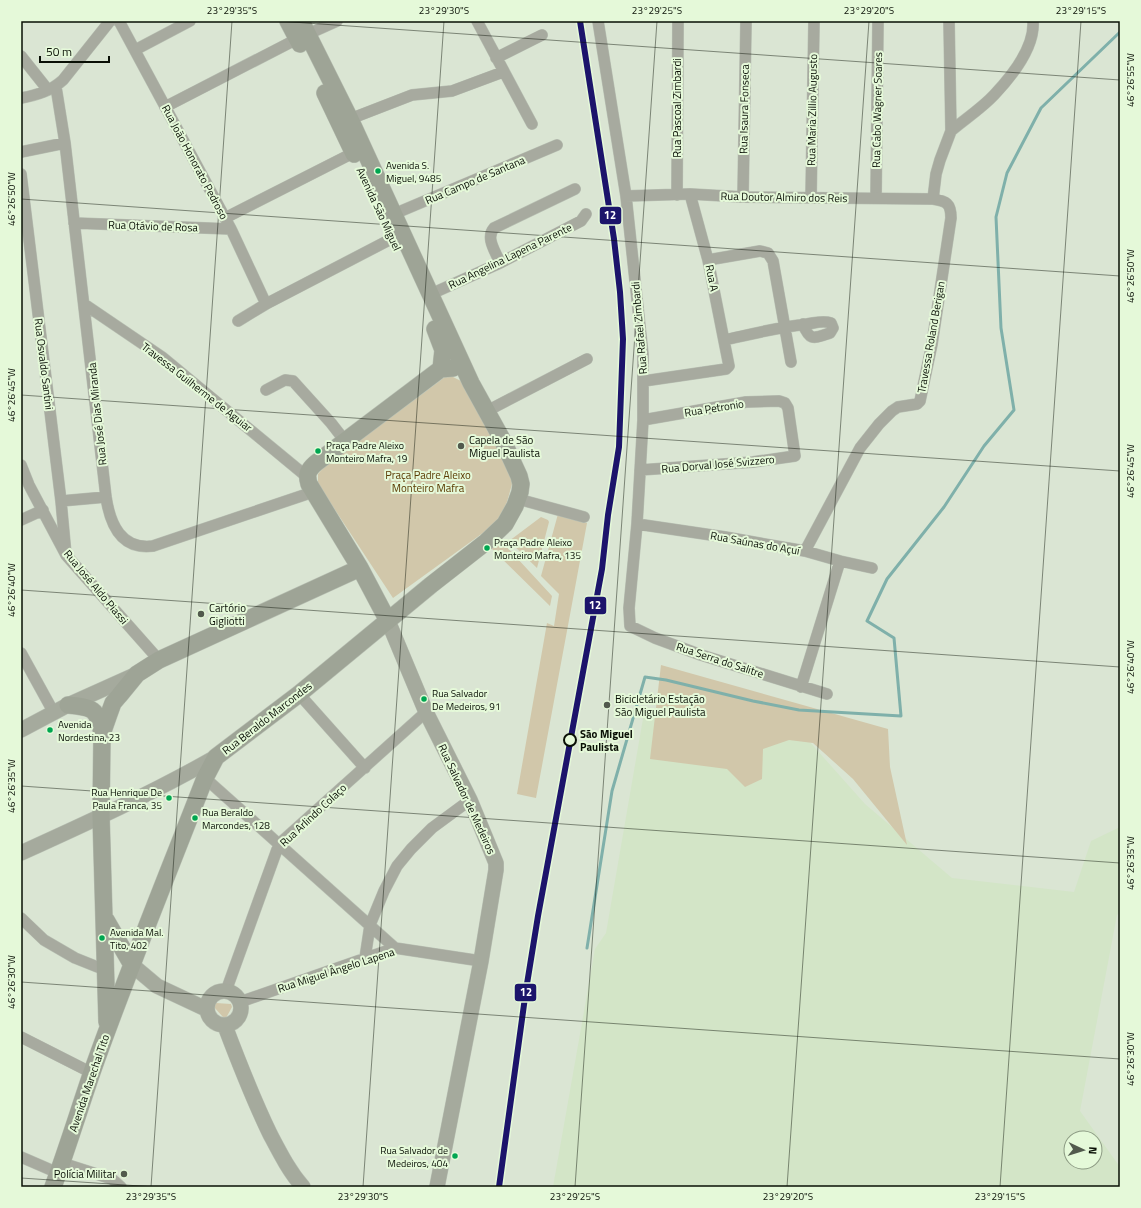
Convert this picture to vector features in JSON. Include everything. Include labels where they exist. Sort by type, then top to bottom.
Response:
[{"type":"main road","name":"Avenida São Miguel","points":[[288,21],[302,31],[350,119],[471,383],[503,441],[519,476],[521,484],[518,499]]},
{"type":"main road","name":"Avenida São Miguel","points":[[302,31],[353,153],[394,238],[441,344],[443,356],[441,369],[453,368],[458,370],[471,383]]},
{"type":"main road","points":[[360,568],[313,492],[306,476],[309,469],[441,369]]},
{"type":"main road","name":"Rua Beraldo Marcondes","points":[[108,1031],[132,965],[205,778],[216,757],[299,694],[431,585],[486,542],[505,524],[518,499]]},
{"type":"main road","name":"Rua Salvador de Medeiros","points":[[360,568],[388,621],[426,712],[470,800],[496,863],[481,961],[438,1187]]},
{"type":"main road","name":"Avenida Marechal Tito","points":[[21,730],[137,674],[159,660],[360,568]]},
{"type":"main road","name":"Avenida Marechal Tito","points":[[58,1174],[92,1073],[108,1031],[101,816],[102,734],[113,703],[137,674]]},
{"type":"main road","points":[[61,710],[86,707],[91,709],[99,722],[102,734]]},
{"type":"main road","points":[[21,853],[101,816],[182,776],[216,757]]},
{"type":"main road","points":[[105,918],[132,965],[157,986],[206,1009]]},
{"type":"main road","points":[[218,991],[232,993],[237,996],[240,1002],[241,1010],[233,1023],[225,1026],[218,1025],[208,1016],[206,1009],[207,1002],[212,995],[218,991]]},
{"type":"main road","points":[[225,1026],[260,1113],[295,1178],[303,1187]]},
{"type":"street","name":"Rua João Honorato Pedroso","points":[[119,21],[231,229],[266,304]]},
{"type":"street","points":[[135,50],[190,21]]},
{"type":"street","points":[[165,107],[302,31],[337,21]]},
{"type":"street","points":[[477,21],[532,124]]},
{"type":"street","name":"Rua Rafael Zimbardi","points":[[598,21],[626,196],[637,292],[644,380],[637,524],[629,608],[630,626],[640,632]]},
{"type":"street","name":"Rua Pascoal Zimbardi","points":[[677,195],[678,21]]},
{"type":"street","name":"Rua Isaura Fonseca","points":[[742,197],[746,21]]},
{"type":"street","name":"Rua Maria Zillio Augusto","points":[[811,198],[814,21]]},
{"type":"street","name":"Rua Cabo Wagner Soares","points":[[876,198],[878,21]]},
{"type":"street","points":[[937,200],[936,174],[951,131],[949,21]]},
{"type":"street","points":[[951,131],[993,96],[1018,65],[1030,40],[1033,21]]},
{"type":"street","points":[[21,98],[35,96],[52,88],[62,80],[104,24]]},
{"type":"street","points":[[496,58],[542,35]]},
{"type":"street","points":[[21,56],[52,88]]},
{"type":"street","points":[[350,119],[412,95],[452,91],[503,72]]},
{"type":"street","name":"Rua José Dias Miranda","points":[[52,88],[66,143],[106,496],[112,519],[120,535],[128,543],[144,548],[153,546],[313,492]]},
{"type":"street","points":[[21,152],[66,143]]},
{"type":"street","name":"Rua Campo de Santana","points":[[394,214],[556,145]]},
{"type":"street","points":[[225,218],[353,153]]},
{"type":"street","name":"Rua Osvaldo Santini","points":[[21,174],[61,501],[66,554]]},
{"type":"street","points":[[500,263],[489,237],[494,228],[575,189]]},
{"type":"street","name":"Rua Doutor Almiro dos Reis","points":[[626,196],[690,194],[742,197],[937,200]]},
{"type":"street","name":"Rua A","points":[[644,380],[726,369],[730,363],[708,260],[690,194]]},
{"type":"street","name":"Travessa Roland Berigan","points":[[805,552],[860,448],[879,424],[892,411],[898,408],[917,404],[920,401],[932,344],[951,218],[951,210],[949,205],[937,200]]},
{"type":"street","name":"Rua Angelina Lapena Parente","points":[[431,294],[500,263],[581,221],[586,214]]},
{"type":"street","name":"Rua Otávio de Rosa","points":[[74,223],[231,229]]},
{"type":"street","points":[[238,321],[266,304],[394,238]]},
{"type":"street","points":[[708,260],[760,251],[768,254],[773,261],[791,362]]},
{"type":"street","name":"Travessa Guilherme de Aguiar","points":[[84,304],[162,356],[306,476]]},
{"type":"street","points":[[724,340],[803,324]]},
{"type":"street","points":[[487,411],[587,359]]},
{"type":"street","points":[[266,390],[285,380],[293,381],[345,441]]},
{"type":"street","name":"Rua Petronio","points":[[643,420],[746,402],[779,401],[785,403],[788,408],[795,456]]},
{"type":"street","name":"Rua Dorval José Svizzero","points":[[640,470],[753,462],[795,456]]},
{"type":"street","name":"Rua José Aldo Piassi","points":[[21,465],[29,485],[66,554],[159,660]]},
{"type":"street","points":[[61,501],[106,496]]},
{"type":"street","points":[[518,499],[584,517]]},
{"type":"street","points":[[21,520],[43,510]]},
{"type":"street","name":"Rua Saúnas do Açuí","points":[[637,524],[726,537],[805,552],[872,568]]},
{"type":"street","points":[[802,687],[840,561]]},
{"type":"street","name":"Rua Serra do Salitre","points":[[640,632],[701,655],[826,694]]},
{"type":"street","points":[[21,653],[61,710]]},
{"type":"street","points":[[299,694],[364,768]]},
{"type":"street","name":"Rua Arlindo Colaço","points":[[226,991],[279,844],[426,712]]},
{"type":"street","points":[[205,778],[395,948]]},
{"type":"street","points":[[365,958],[370,926],[384,891],[397,866],[411,849],[432,828],[470,800]]},
{"type":"street","points":[[21,918],[44,940],[75,958],[105,970]]},
{"type":"street","name":"Rua Miguel Ângelo Lapena","points":[[240,1002],[395,948],[481,961]]},
{"type":"street","points":[[21,1037],[92,1073]]},
{"type":"street","points":[[21,1157],[58,1174],[112,1179],[121,1187]]},
{"type":"shaded area","points":[[645,707],[800,731],[865,804],[952,878],[1074,892],[1091,841],[1120,827],[1120,912],[1117,915],[1080,1111],[1094,1130],[1063,1130],[1063,1170],[1103,1170],[1103,1143],[1120,1167],[1120,1187],[553,1187],[595,949],[606,933]]},
{"type":"green space","name":"Praça Padre Aleixo Monteiro Mafra","points":[[445,377],[453,377],[463,382],[511,468],[512,484],[507,502],[498,522],[393,598],[318,484],[318,474],[325,466]]},
{"type":"green space","points":[[558,514],[587,523],[536,798],[517,794],[547,623],[554,626],[559,594],[541,576]]},
{"type":"green space","points":[[541,517],[549,522],[537,568],[509,541]]},
{"type":"green space","points":[[504,544],[552,596],[550,606],[490,547]]},
{"type":"green space","points":[[661,665],[888,729],[890,767],[907,845],[853,779],[813,743],[789,740],[763,749],[762,779],[745,787],[727,769],[650,759]]},
{"type":"green space","points":[[216,1003],[231,1004],[232,1007],[226,1018],[223,1017],[214,1007]]},
{"type":"waterway","points":[[587,948],[612,791],[645,677],[666,680],[753,701],[799,710],[901,716],[894,638],[867,621],[887,579],[944,507],[984,446],[1014,410],[1001,328],[996,217],[1007,173],[1041,108],[1120,32]]},
{"type":"transit line","name":"12","points":[[499,1187],[526,990],[538,916],[602,569],[608,515],[619,447],[623,339],[620,292],[614,239],[580,21]]},
{"type":"place","name":"Avenida S. Miguel, 9485","points":[[378,171]]},
{"type":"place","name":"Capela de São Miguel Paulista","points":[[461,446]]},
{"type":"place","name":"Praça Padre Aleixo Monteiro Mafra, 19","points":[[318,451]]},
{"type":"place","name":"Praça Padre Aleixo Monteiro Mafra, 135","points":[[487,548]]},
{"type":"place","name":"Cartório Gigliotti","points":[[201,614]]},
{"type":"place","name":"Rua Salvador De Medeiros, 91","points":[[424,699]]},
{"type":"place","name":"Bicicletário Estação São Miguel Paulista","points":[[607,705]]},
{"type":"place","name":"Avenida Nordestina, 23","points":[[50,730]]},
{"type":"place","name":"São Miguel Paulista","points":[[570,740]]},
{"type":"place","name":"Rua Henrique De Paula Franca, 35","points":[[169,798]]},
{"type":"place","name":"Rua Beraldo Marcondes, 128","points":[[195,818]]},
{"type":"place","name":"Avenida Mal. Tito, 402","points":[[102,938]]},
{"type":"place","name":"Rua Salvador de Medeiros, 404","points":[[455,1156]]},
{"type":"place","name":"Polícia Militar","points":[[124,1174]]}]
